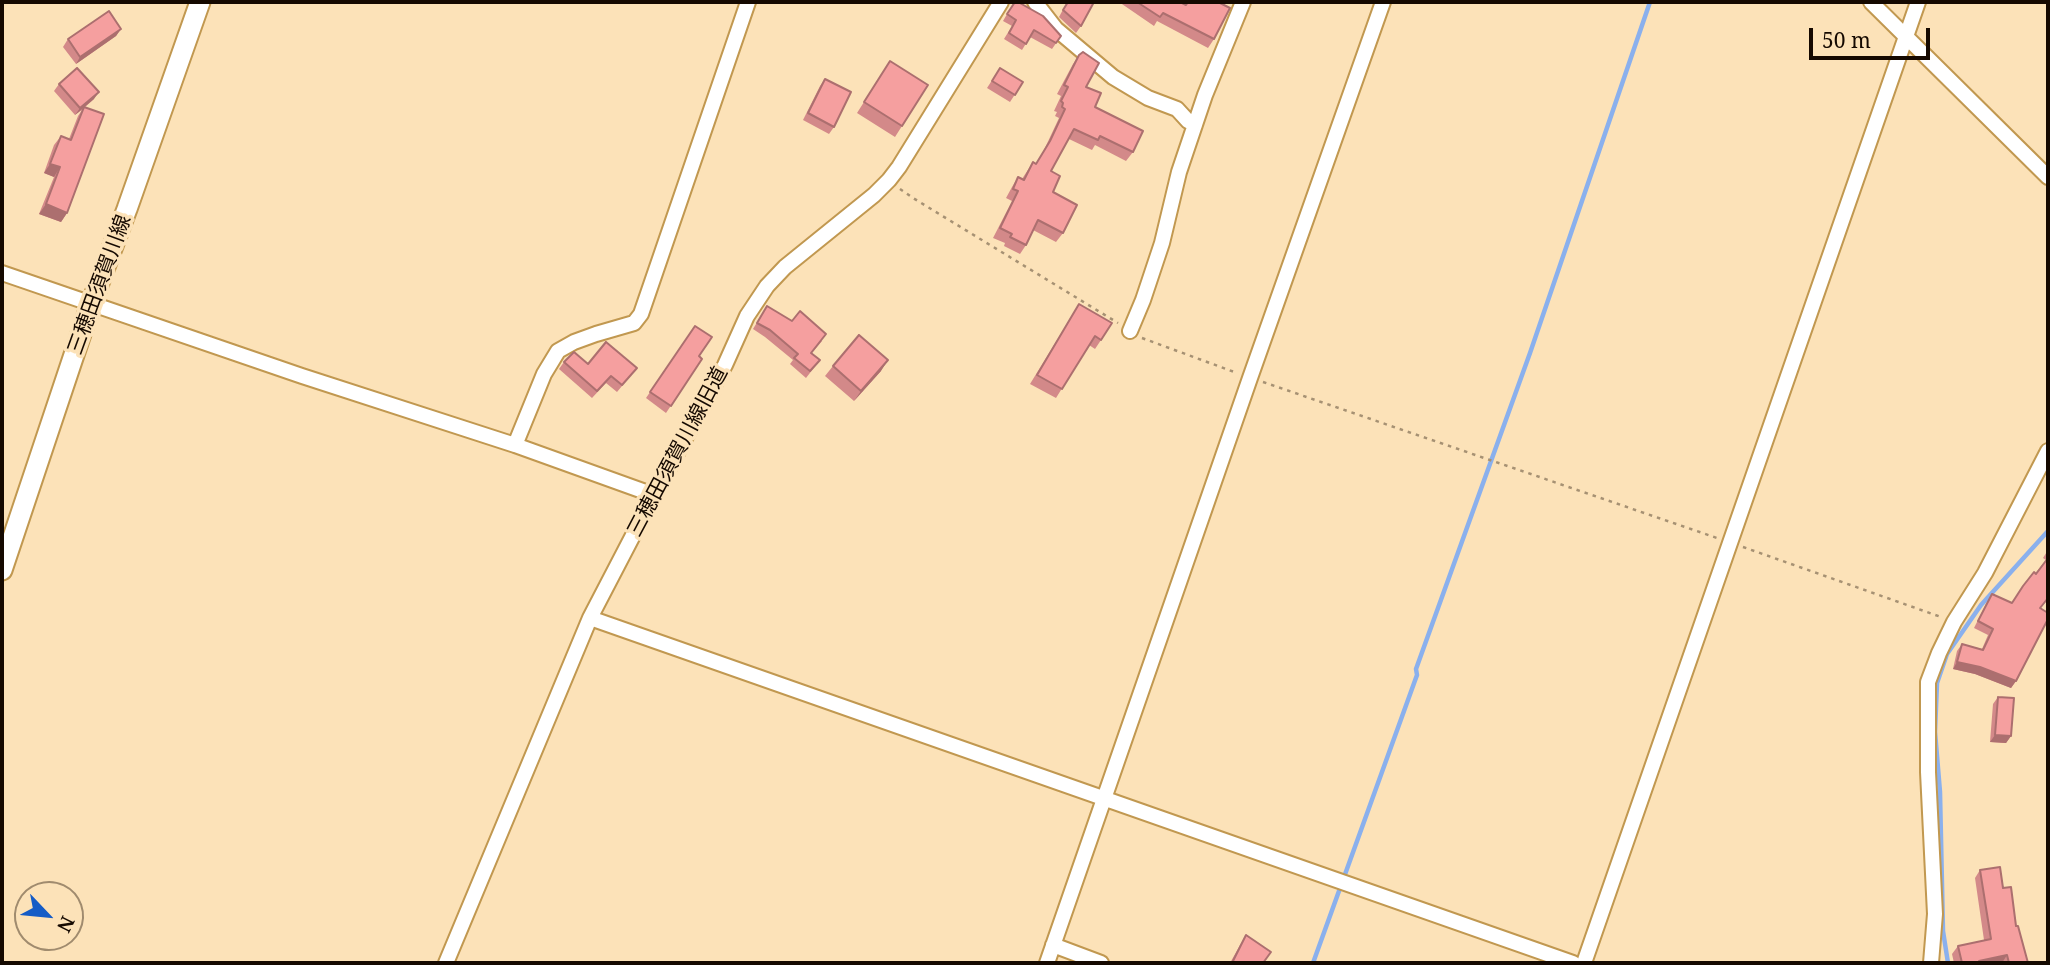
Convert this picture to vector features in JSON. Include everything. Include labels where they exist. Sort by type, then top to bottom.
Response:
[{"type":"main road","name":"三穂田須賀川線","points":[[2,570],[91,304],[200,2]]},
{"type":"street","points":[[515,445],[544,374],[558,351],[585,338],[634,323],[641,314],[748,2]]},
{"type":"street","name":"三穂田須賀川線旧道","points":[[446,963],[590,618],[725,365],[747,316],[767,286],[785,267],[889,180],[1001,2]]},
{"type":"street","points":[[1035,2],[1055,29],[1113,77],[1148,98],[1177,109],[1195,125]]},
{"type":"street","points":[[1130,331],[1162,243],[1179,172],[1205,95],[1243,2]]},
{"type":"street","points":[[1047,963],[1383,2]]},
{"type":"street","points":[[1871,2],[2048,177]]},
{"type":"street","points":[[1584,963],[1919,2]]},
{"type":"street","points":[[2,273],[515,445],[654,495]]},
{"type":"street","points":[[1931,963],[1935,914],[1928,772],[1928,682],[1954,622],[1985,573],[2048,451]]},
{"type":"street","points":[[590,618],[1573,963]]},
{"type":"street","points":[[1053,945],[1101,963]]},
{"type":"path","points":[[889,180],[912,198],[1146,340],[1910,604],[1954,622]]},
{"type":"building","points":[[1015,2],[1043,16],[1061,36],[1056,43],[1034,30],[1026,44],[1009,33],[1016,20],[1007,14]]},
{"type":"building","points":[[1068,2],[1094,2],[1081,26],[1063,10]]},
{"type":"building","points":[[1137,2],[1180,2],[1186,5],[1188,2],[1218,2],[1230,8],[1214,39],[1163,13],[1160,17]]},
{"type":"building","points":[[109,11],[121,29],[80,57],[68,39]]},
{"type":"building","points":[[1083,52],[1099,63],[1086,87],[1101,93],[1095,107],[1143,131],[1133,152],[1100,136],[1098,140],[1074,129],[1051,171],[1060,176],[1053,192],[1077,205],[1063,233],[1038,220],[1026,245],[1000,228],[1018,191],[1013,189],[1018,177],[1024,180],[1033,162],[1036,164],[1050,141],[1065,109],[1061,101],[1068,87],[1064,85]]},
{"type":"building","points":[[890,61],[928,85],[902,126],[864,102]]},
{"type":"building","points":[[77,68],[99,92],[80,108],[59,84]]},
{"type":"building","points":[[1000,68],[1023,82],[1015,95],[992,81]]},
{"type":"building","points":[[825,79],[851,92],[834,127],[808,113]]},
{"type":"building","points":[[84,107],[104,114],[67,213],[46,204],[60,167],[50,164],[61,136],[71,140]]},
{"type":"building","points":[[1079,304],[1112,323],[1101,340],[1095,336],[1062,389],[1037,375]]},
{"type":"building","points":[[767,306],[792,321],[800,311],[826,334],[811,353],[820,360],[810,371],[794,358],[798,354],[770,330],[757,323]]},
{"type":"building","points":[[695,326],[712,337],[699,356],[702,359],[671,406],[650,392]]},
{"type":"building","points":[[859,335],[888,360],[861,391],[833,366]]},
{"type":"building","points":[[606,342],[637,368],[622,385],[611,376],[597,391],[564,362],[574,352],[588,364]]},
{"type":"building","points":[[2048,558],[2048,598],[2040,608],[2048,613],[2048,619],[2016,681],[1980,667],[1957,662],[1962,644],[1983,650],[1993,629],[1978,621],[1992,594],[2012,603],[2034,572],[2036,574]]},
{"type":"building","points":[[1998,697],[2014,698],[2011,736],[1995,735]]},
{"type":"building","points":[[2000,867],[2003,888],[2011,887],[2016,926],[2028,963],[2009,963],[2007,955],[1979,961],[1980,963],[1962,963],[1958,946],[1991,939],[1980,870]]},
{"type":"building","points":[[1246,935],[1271,952],[1263,963],[1232,963]]},
{"type":"waterway","points":[[1313,963],[1530,353],[1650,2]]},
{"type":"waterway","points":[[1948,963],[1943,931],[1940,792],[1935,732],[1937,683],[1947,654],[1981,605],[2048,531]]}]
